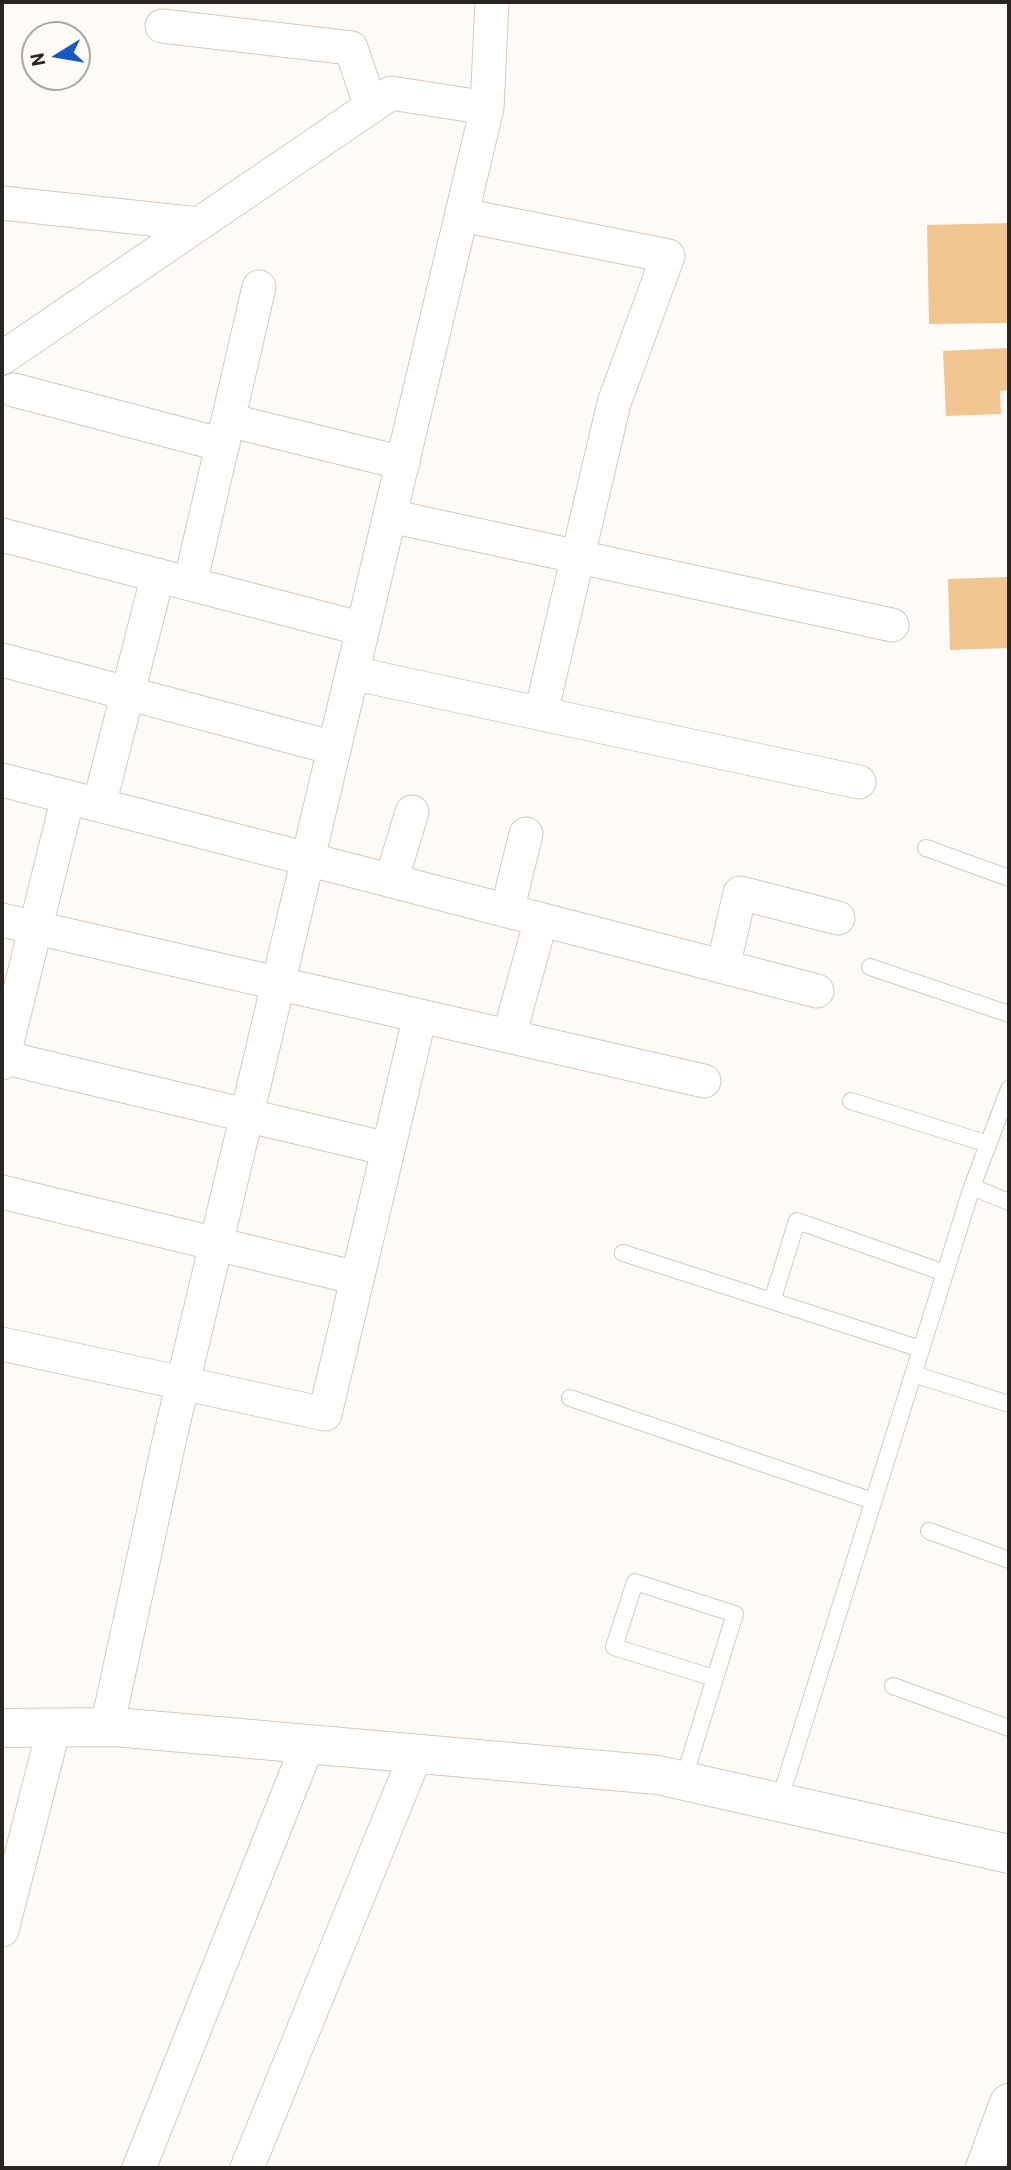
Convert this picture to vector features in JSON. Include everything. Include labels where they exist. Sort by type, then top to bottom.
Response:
[{"type":"main road","points":[[2,1728],[107,1727],[658,1775],[1009,1854]]},
{"type":"main road","points":[[985,2168],[1009,2103]]},
{"type":"street","points":[[107,1727],[183,1383],[487,108],[492,2]]},
{"type":"street","points":[[162,26],[351,48],[371,107]]},
{"type":"street","points":[[2,358],[391,93],[487,108]]},
{"type":"street","points":[[2,203],[198,224]]},
{"type":"street","points":[[462,215],[668,256],[614,403],[541,713]]},
{"type":"street","points":[[190,584],[259,287]]},
{"type":"street","points":[[14,390],[225,433],[402,463]]},
{"type":"street","points":[[390,516],[892,625]]},
{"type":"street","points":[[2,535],[363,629]]},
{"type":"street","points":[[158,575],[128,694],[83,801],[35,928],[2,1059],[388,1149]]},
{"type":"street","points":[[2,660],[334,748]]},
{"type":"street","points":[[352,673],[859,782]]},
{"type":"street","points":[[2,780],[817,991]]},
{"type":"street","points":[[391,881],[412,812]]},
{"type":"street","points":[[507,911],[526,834]]},
{"type":"street","points":[[723,967],[740,893],[838,918]]},
{"type":"street","points":[[2,920],[704,1081]]},
{"type":"street","points":[[509,1036],[541,920]]},
{"type":"street","points":[[2,1344],[325,1414],[419,1016]]},
{"type":"street","points":[[2,1192],[357,1278]]},
{"type":"street","points":[[2,1930],[54,1728]]},
{"type":"street","points":[[139,2168],[308,1744]]},
{"type":"street","points":[[247,2168],[416,1754]]},
{"type":"lane","points":[[926,848],[1009,878]]},
{"type":"lane","points":[[870,967],[1009,1014]]},
{"type":"lane","points":[[779,1802],[972,1187],[1009,1089]]},
{"type":"lane","points":[[851,1101],[988,1144]]},
{"type":"lane","points":[[972,1187],[1009,1202]]},
{"type":"lane","points":[[772,1301],[797,1221],[945,1273]]},
{"type":"lane","points":[[623,1252],[921,1349]]},
{"type":"lane","points":[[913,1374],[1009,1404]]},
{"type":"lane","points":[[570,1398],[873,1502]]},
{"type":"lane","points":[[929,1531],[1009,1560]]},
{"type":"lane","points":[[683,1781],[735,1614],[635,1582],[614,1647],[714,1678]]},
{"type":"lane","points":[[893,1686],[1009,1728]]},
{"type":"building","points":[[1009,223],[1009,323],[929,324],[927,225]]},
{"type":"building","points":[[1009,348],[1009,390],[1000,391],[1001,414],[946,416],[943,351]]},
{"type":"building","points":[[1009,577],[1009,648],[950,650],[948,579]]}]
